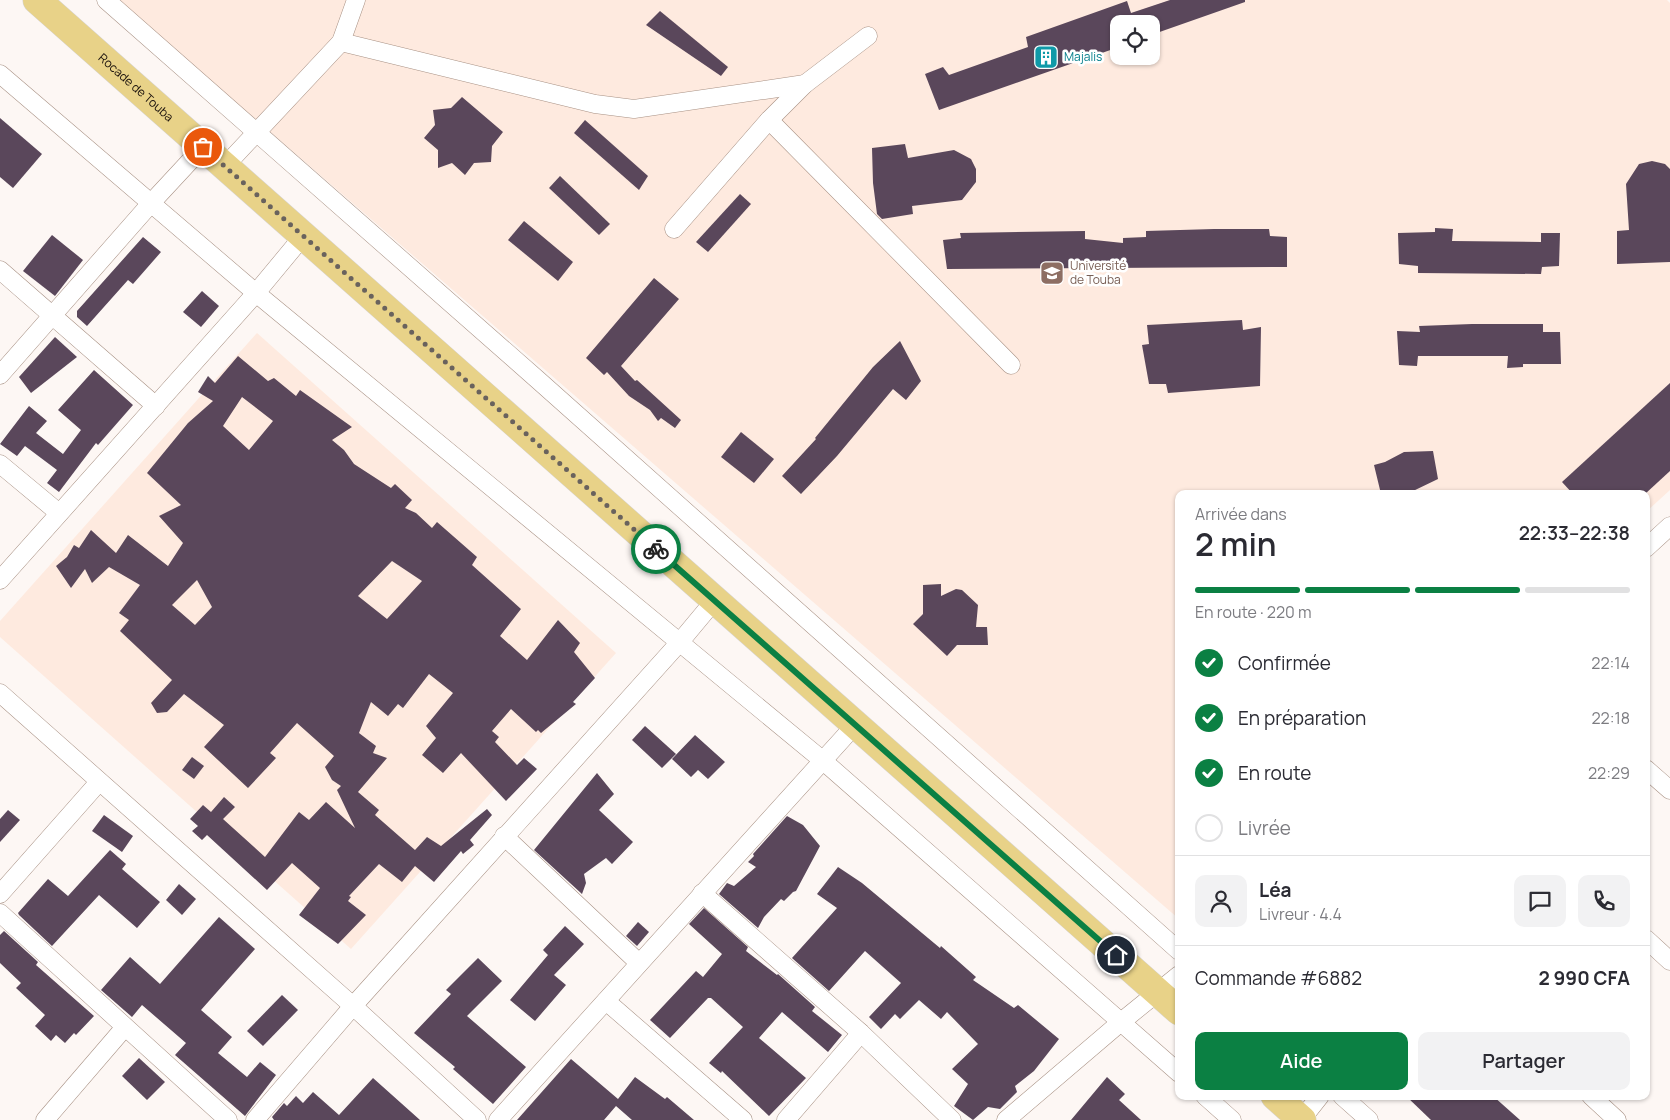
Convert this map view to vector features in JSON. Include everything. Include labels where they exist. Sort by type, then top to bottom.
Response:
[{"type":"main road","name":"Rocade de Touba","points":[[37,0],[1175,1007]]},
{"type":"main road","points":[[1279,1100],[1301,1120]]},
{"type":"street","points":[[106,0],[1175,947]]},
{"type":"street","points":[[225,166],[341,42],[356,0]]},
{"type":"street","points":[[674,229],[769,120],[805,84],[868,36]]},
{"type":"street","points":[[341,42],[595,104],[634,109],[805,84]]},
{"type":"street","points":[[0,74],[152,202],[256,293],[821,759],[1175,1069]]},
{"type":"street","points":[[769,120],[1011,366]]},
{"type":"street","points":[[0,375],[152,202],[203,147]]},
{"type":"street","points":[[0,580],[256,293],[304,235]]},
{"type":"street","points":[[0,270],[51,317],[156,406]]},
{"type":"street","points":[[0,464],[59,513]]},
{"type":"street","points":[[1650,544],[1670,526]]},
{"type":"street","points":[[255,1120],[353,1006],[679,643],[714,601]]},
{"type":"street","points":[[0,693],[353,1006],[477,1120]]},
{"type":"street","points":[[498,1120],[821,759],[854,725]]},
{"type":"street","points":[[1650,772],[1670,790]]},
{"type":"street","points":[[0,894],[100,782]]},
{"type":"street","points":[[504,836],[639,963]]},
{"type":"street","points":[[702,892],[861,1033],[952,1120]]},
{"type":"street","points":[[0,912],[228,1120]]},
{"type":"street","points":[[1650,943],[1670,961]]},
{"type":"street","points":[[1006,1120],[1175,978]]},
{"type":"street","points":[[606,1000],[743,1120]]},
{"type":"street","points":[[45,1120],[125,1027]]},
{"type":"street","points":[[786,1120],[861,1033]]},
{"type":"street","points":[[1210,1100],[1232,1120]]},
{"type":"street","points":[[1301,1120],[1317,1100]]},
{"type":"street","points":[[1346,1100],[1368,1120]]},
{"type":"street","points":[[1596,1100],[1618,1120]]},
{"type":"shaded area","name":"Université de Touba","points":[[118,0],[1667,0],[1670,3],[1670,490],[1650,508],[1650,490],[1175,490],[1175,916]]},
{"type":"shaded area","points":[[257,333],[616,653],[351,949],[0,637],[0,621]]},
{"type":"building","name":"Majalis","points":[[1170,0],[1245,0],[1245,2],[1160,32],[1160,15],[1110,15],[1110,50],[939,110],[925,74],[943,67],[949,75],[1028,47],[1026,37],[1127,1],[1131,13]]},
{"type":"building","points":[[660,11],[728,67],[721,76],[646,25]]},
{"type":"building","points":[[462,97],[503,132],[492,146],[491,162],[474,163],[465,175],[452,163],[438,168],[438,150],[424,138],[435,125],[433,110],[451,108]]},
{"type":"building","points":[[0,118],[42,154],[13,188],[0,177]]},
{"type":"building","points":[[585,120],[648,176],[639,190],[574,133]]},
{"type":"building","points":[[905,144],[908,158],[954,150],[971,159],[976,169],[976,182],[962,200],[912,206],[913,214],[882,219],[877,214],[873,183],[872,148]]},
{"type":"building","points":[[1652,161],[1665,164],[1670,169],[1670,262],[1617,264],[1617,231],[1629,230],[1626,184],[1639,164]]},
{"type":"building","points":[[560,176],[610,224],[599,235],[549,188]]},
{"type":"building","points":[[740,194],[751,204],[708,252],[696,242]]},
{"type":"building","points":[[524,221],[573,262],[558,281],[508,240]]},
{"type":"building","points":[[1435,228],[1453,229],[1452,241],[1541,242],[1541,233],[1560,233],[1559,266],[1542,267],[1541,274],[1418,273],[1418,266],[1399,264],[1398,233],[1435,232]]},
{"type":"building","points":[[1269,229],[1270,236],[1287,237],[1287,267],[947,269],[943,240],[961,238],[960,233],[1085,231],[1085,239],[1123,243],[1123,238],[1146,237],[1146,231]]},
{"type":"building","points":[[52,235],[83,260],[55,296],[23,271]]},
{"type":"building","points":[[143,237],[161,252],[133,284],[128,280],[87,326],[77,317],[77,311]]},
{"type":"building","points":[[654,278],[679,299],[621,366],[635,381],[637,380],[681,420],[675,428],[661,418],[658,421],[650,410],[629,396],[607,372],[604,375],[586,358]]},
{"type":"building","points":[[202,291],[219,306],[201,327],[183,312]]},
{"type":"building","points":[[1242,320],[1243,330],[1261,327],[1260,386],[1168,393],[1166,384],[1149,384],[1142,345],[1149,344],[1147,325]]},
{"type":"building","points":[[1543,324],[1543,332],[1560,332],[1561,364],[1523,364],[1523,367],[1507,368],[1508,356],[1418,356],[1417,366],[1399,365],[1397,331],[1420,332],[1419,326]]},
{"type":"building","points":[[55,337],[77,357],[31,393],[19,377]]},
{"type":"building","points":[[900,341],[921,381],[906,400],[893,389],[837,456],[801,494],[782,476],[816,439],[873,367]]},
{"type":"building","points":[[238,356],[268,381],[274,378],[296,396],[300,390],[352,427],[332,440],[344,450],[354,464],[391,488],[395,484],[412,500],[405,508],[416,513],[432,528],[437,522],[477,557],[472,565],[521,609],[500,636],[527,660],[558,620],[580,643],[574,652],[595,678],[573,702],[576,704],[541,733],[538,730],[536,732],[511,709],[492,731],[499,737],[495,742],[517,765],[524,758],[537,769],[506,801],[461,753],[443,773],[422,755],[436,738],[426,726],[453,693],[429,674],[403,708],[398,704],[388,716],[371,702],[359,733],[376,746],[373,753],[387,758],[358,792],[379,810],[375,815],[415,850],[427,837],[441,846],[487,809],[492,815],[470,840],[474,845],[463,854],[461,851],[434,882],[415,866],[402,882],[379,864],[349,896],[351,897],[348,901],[366,915],[338,944],[299,915],[320,888],[292,863],[267,890],[207,835],[202,840],[192,831],[198,826],[190,819],[203,805],[211,812],[224,797],[235,807],[223,819],[265,857],[299,812],[309,820],[326,802],[355,828],[337,790],[341,786],[332,780],[325,767],[334,756],[297,723],[270,753],[276,758],[248,788],[204,747],[224,725],[184,694],[167,712],[157,713],[151,703],[172,680],[120,631],[129,620],[119,613],[140,585],[109,567],[92,583],[85,569],[71,588],[56,566],[67,557],[74,545],[79,548],[91,530],[116,553],[128,535],[168,566],[183,543],[159,516],[181,505],[147,473],[188,423],[213,401],[198,392],[208,376],[215,383]],"holes":[[[242,397],[273,421],[249,450],[223,426]],[[392,561],[422,581],[387,619],[358,596]],[[197,580],[212,607],[195,625],[172,605]]]},
{"type":"building","points":[[94,370],[133,405],[98,445],[96,443],[59,492],[47,483],[57,470],[25,446],[17,456],[0,444],[29,406],[47,421],[36,433],[63,454],[81,430],[58,410]]},
{"type":"building","points":[[1670,383],[1670,471],[1649,490],[1569,490],[1562,482]]},
{"type":"building","points":[[741,432],[774,459],[754,483],[721,457]]},
{"type":"building","points":[[1433,451],[1438,479],[1415,490],[1380,490],[1374,465],[1385,462],[1404,452]]},
{"type":"building","points":[[941,584],[941,596],[956,589],[962,590],[978,605],[976,627],[987,627],[988,645],[957,645],[947,656],[913,624],[923,614],[923,585]]},
{"type":"building","points":[[645,726],[676,754],[662,768],[632,740]]},
{"type":"building","points":[[695,735],[725,762],[708,779],[698,770],[691,777],[672,759]]},
{"type":"building","points":[[192,757],[204,766],[194,779],[182,770]]},
{"type":"building","points":[[597,773],[614,794],[599,810],[633,842],[612,864],[606,858],[584,874],[586,883],[582,894],[534,850]]},
{"type":"building","points":[[8,810],[20,820],[0,842],[0,819]]},
{"type":"building","points":[[104,815],[133,836],[122,852],[92,831]]},
{"type":"building","points":[[787,816],[803,825],[820,846],[796,891],[784,901],[781,899],[764,917],[758,928],[719,894],[727,883],[734,886],[756,867],[748,862]]},
{"type":"building","points":[[110,850],[126,864],[122,869],[160,902],[137,928],[99,895],[52,946],[18,913],[48,879],[68,896]]},
{"type":"building","points":[[838,867],[862,883],[940,948],[941,946],[976,977],[973,980],[1014,1008],[1018,1005],[1059,1039],[1034,1071],[1015,1086],[1017,1092],[1000,1109],[988,1107],[973,1120],[954,1106],[968,1084],[952,1069],[978,1044],[947,1012],[941,1019],[919,1000],[900,1019],[895,1014],[881,1029],[869,1017],[901,983],[865,951],[829,991],[792,958],[837,908],[817,894]]},
{"type":"building","points":[[179,884],[196,899],[182,915],[166,900]]},
{"type":"building","points":[[704,908],[748,947],[746,951],[778,974],[815,1007],[812,1011],[842,1035],[828,1052],[782,1012],[759,1038],[806,1078],[769,1116],[722,1071],[721,1073],[709,1063],[743,1027],[711,998],[708,998],[670,1038],[650,1020],[696,971],[703,977],[722,954],[689,924]]},
{"type":"building","points":[[219,917],[255,949],[201,1010],[232,1037],[218,1053],[247,1077],[260,1062],[276,1075],[245,1116],[175,1055],[186,1043],[142,1005],[132,1017],[101,990],[130,957],[160,984]]},
{"type":"building","points":[[638,922],[649,932],[637,946],[626,936]]},
{"type":"building","points":[[565,926],[584,944],[554,975],[566,985],[535,1021],[510,1000],[548,955],[543,950]]},
{"type":"building","points":[[4,931],[38,962],[36,965],[94,1016],[76,1035],[74,1033],[65,1043],[56,1035],[51,1041],[35,1026],[45,1015],[16,988],[21,983],[0,963],[0,935]]},
{"type":"building","points":[[478,958],[502,981],[467,1016],[526,1067],[493,1104],[453,1069],[455,1067],[414,1033],[451,994],[446,990]]},
{"type":"building","points":[[282,995],[298,1010],[263,1046],[247,1031]]},
{"type":"building","points":[[139,1058],[165,1082],[147,1100],[122,1076]]},
{"type":"building","points":[[571,1059],[618,1099],[635,1077],[665,1099],[667,1097],[694,1120],[632,1120],[616,1106],[604,1120],[517,1120]]},
{"type":"building","points":[[1107,1077],[1125,1094],[1119,1100],[1141,1120],[1071,1120]]},
{"type":"building","points":[[373,1078],[420,1120],[274,1120],[272,1117],[284,1103],[287,1106],[296,1096],[303,1103],[313,1092],[339,1115]]},
{"type":"building","points":[[1410,1100],[1498,1100],[1520,1120],[1431,1120]]},
{"type":"way so far","points":[[203,147],[656,549]]},
{"type":"place","name":"Majalis","points":[[1046,57]]},
{"type":"place","name":"Université de Touba","points":[[1052,273]]},
{"type":"route","points":[[656,549],[1116,955]]}]
